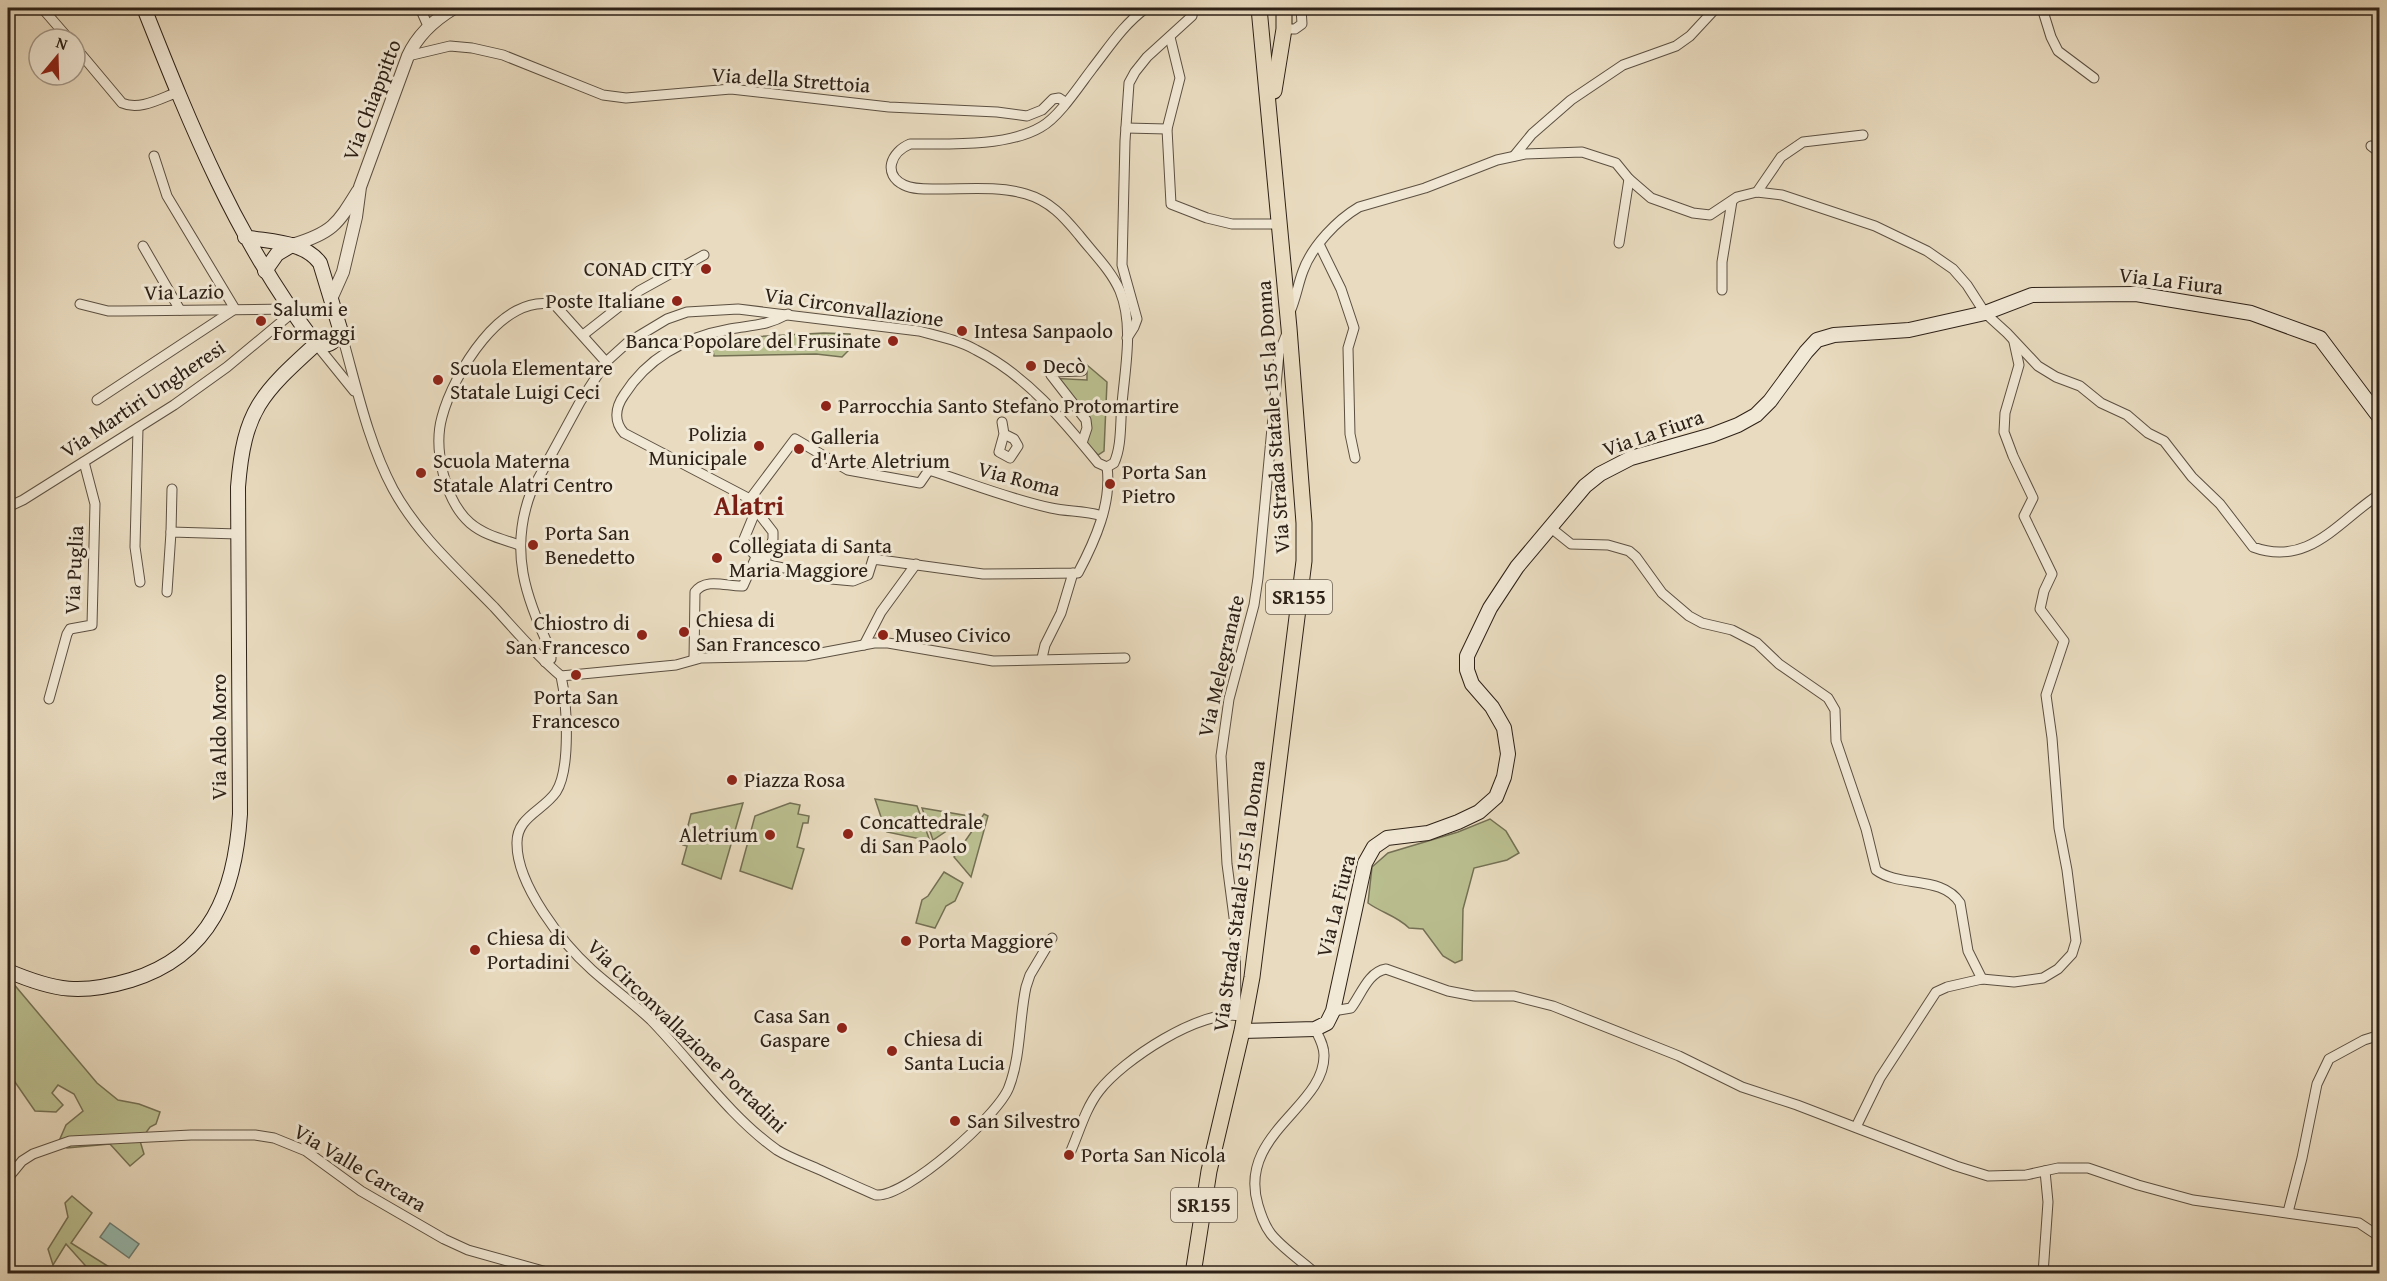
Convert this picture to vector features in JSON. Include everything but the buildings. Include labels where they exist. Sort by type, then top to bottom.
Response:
[{"type":"main road","points":[[144,8],[223,195],[265,271],[316,344]]},
{"type":"main road","points":[[1259,8],[1270,71]]},
{"type":"main road","points":[[1270,71],[1284,29],[1284,8]]},
{"type":"main road","points":[[1261,29],[1284,29]]},
{"type":"main road","name":"Via Strada Statale 155 la Donna","points":[[1193,1274],[1209,1171],[1233,1072],[1241,1021],[1252,977],[1304,561],[1304,523],[1271,118],[1270,71]]},
{"type":"main road","points":[[245,237],[292,245],[309,251],[315,256],[320,263],[341,332]]},
{"type":"main road","points":[[265,271],[277,254],[292,245]]},
{"type":"main road","name":"Via La Fiura","points":[[1333,1011],[1365,863],[1374,847],[1387,838],[1428,833],[1458,822],[1479,812],[1496,797],[1504,777],[1508,754],[1504,728],[1492,707],[1472,684],[1467,670],[1467,656],[1490,608],[1517,567],[1585,486],[1600,474],[1631,458],[1712,435],[1756,415],[1770,401],[1817,340],[1834,335],[1909,330],[1985,313],[2032,296],[2136,294],[2251,313],[2320,338],[2379,418]]},
{"type":"main road","name":"Via Aldo Moro","points":[[8,971],[38,984],[76,991],[110,986],[146,975],[193,946],[220,906],[232,875],[238,845],[240,814],[238,534],[240,461],[249,423],[265,392],[316,344],[328,345],[341,332]]},
{"type":"main road","points":[[1241,1021],[1315,1029],[1327,1023],[1333,1011]]},
{"type":"street","points":[[42,8],[59,27]]},
{"type":"street","points":[[420,8],[428,26]]},
{"type":"street","name":"Via Chiappitto","points":[[360,187],[415,41],[428,26],[454,8]]},
{"type":"street","points":[[831,579],[862,580],[868,575],[873,559],[983,574],[1078,573],[1102,516],[1110,484],[1107,467],[1111,466],[1116,458],[1127,338],[1124,305],[1113,278],[1066,219],[1047,202],[1036,196],[1009,190],[904,186],[892,173],[891,164],[900,148],[910,144],[1010,138],[1041,127],[1065,102],[1115,37],[1133,17],[1146,8]]},
{"type":"street","points":[[1127,338],[1137,319],[1122,265],[1126,128],[1130,83],[1135,72],[1147,57],[1191,16],[1193,8]]},
{"type":"street","points":[[1284,29],[1302,24],[1301,8]]},
{"type":"street","points":[[1514,156],[1532,134],[1571,100],[1623,65],[1676,46],[1690,36],[1716,8]]},
{"type":"street","points":[[2042,8],[2058,51],[2094,78]]},
{"type":"street","points":[[1170,38],[1180,78],[1167,129],[1171,204],[1207,218],[1232,224],[1280,224]]},
{"type":"street","name":"Via della Strettoia","points":[[408,56],[450,46],[472,48],[504,55],[603,95],[626,98],[731,89],[889,107],[988,111],[1027,116],[1042,110],[1053,99],[1059,98],[1065,102]]},
{"type":"street","points":[[87,61],[123,103],[130,107],[146,104],[178,92]]},
{"type":"street","points":[[1126,128],[1167,129]]},
{"type":"street","points":[[1863,135],[1803,142],[1781,157],[1757,192],[1782,195],[1875,225],[1927,250],[1953,268],[1985,313],[2014,339],[2038,366],[2056,377],[2080,386],[2101,403],[2127,415],[2148,434],[2164,441],[2192,477],[2220,504],[2253,547],[2278,551],[2312,546],[2379,494]]},
{"type":"street","points":[[2371,146],[2379,153]]},
{"type":"street","name":"Via Melegranate","points":[[1241,1021],[1235,925],[1224,831],[1221,742],[1229,699],[1254,605],[1279,353],[1303,270],[1319,244],[1359,207],[1415,191],[1474,167],[1525,153],[1582,152],[1616,163],[1629,179],[1651,198],[1693,213],[1710,215],[1737,197],[1757,192]]},
{"type":"street","points":[[98,400],[235,309],[167,196],[154,156]]},
{"type":"street","points":[[1619,243],[1629,179]]},
{"type":"street","points":[[292,245],[311,239],[334,227],[360,187]]},
{"type":"street","points":[[332,299],[343,272],[356,217],[360,187]]},
{"type":"street","points":[[1722,291],[1722,262],[1732,201]]},
{"type":"street","points":[[1319,244],[1341,289],[1354,328],[1348,348],[1350,434],[1355,458]]},
{"type":"street","points":[[143,246],[180,310]]},
{"type":"street","points":[[583,335],[639,291],[704,255]]},
{"type":"street","points":[[519,545],[482,531],[470,523],[452,501],[443,470],[439,433],[441,418],[452,389],[478,344],[498,325],[522,309],[539,303],[555,305],[606,362]]},
{"type":"street","name":"Via Lazio","points":[[80,304],[108,310],[291,311]]},
{"type":"street","name":"Via Circonvallazione","points":[[545,662],[551,659],[551,651],[526,588],[519,545],[531,492],[580,402],[606,362],[627,343],[667,319],[687,312],[715,309],[788,314],[919,331],[975,349],[1010,371],[1035,392],[1098,463],[1107,467]]},
{"type":"street","name":"Via Martiri Ungheresi","points":[[8,507],[23,500],[138,428],[227,367],[291,311]]},
{"type":"street","points":[[763,325],[768,318],[764,311]]},
{"type":"street","points":[[764,564],[774,536],[756,510],[755,504],[750,499],[624,433],[616,414],[621,400],[642,372],[678,344],[729,329],[771,324],[788,314]]},
{"type":"street","points":[[341,332],[356,393],[392,487],[408,513],[428,539],[561,676],[676,664],[694,659],[805,656],[864,645],[872,639],[881,612],[916,564]]},
{"type":"street","points":[[1856,1127],[1880,1078],[1936,992],[1947,987],[1982,979],[2014,982],[2043,978],[2067,961],[2076,941],[2067,870],[2058,828],[2052,738],[2046,695],[2064,641],[2040,609],[2044,591],[2052,574],[2024,516],[2033,498],[2004,432],[2006,413],[2019,365],[2014,339]]},
{"type":"street","points":[[316,344],[356,393]]},
{"type":"street","points":[[1082,371],[1053,372],[1051,375],[1086,420],[1087,428],[1082,443]]},
{"type":"street","points":[[1002,422],[1004,434]]},
{"type":"street","points":[[138,428],[135,547],[140,582]]},
{"type":"street","name":"Via Roma","points":[[750,499],[795,439],[849,470],[920,483],[929,470],[1012,499],[1102,516]]},
{"type":"street","name":"Via Puglia","points":[[49,699],[70,628],[92,625],[95,504],[84,462]]},
{"type":"street","points":[[167,592],[172,489]]},
{"type":"street","points":[[756,510],[744,542],[764,564],[783,568]]},
{"type":"street","points":[[1551,528],[1571,544],[1608,545],[1629,550],[1636,556],[1662,593],[1689,616],[1702,623],[1732,630],[1757,643],[1779,664],[1828,698],[1835,710],[1836,741],[1866,829],[1876,870],[1895,878],[1941,888],[1958,898],[1968,951],[1982,979]]},
{"type":"street","points":[[171,532],[238,534]]},
{"type":"street","points":[[694,659],[696,590],[700,585],[707,584],[743,586],[756,557]]},
{"type":"street","points":[[796,572],[817,577]]},
{"type":"street","points":[[1042,658],[1045,645],[1061,613],[1073,573]]},
{"type":"street","points":[[872,639],[993,661],[1042,658],[1125,658]]},
{"type":"street","name":"Via Circonvallazione Portadini","points":[[561,676],[565,705],[566,758],[560,785],[554,794],[522,824],[517,843],[521,867],[529,890],[547,916],[591,969],[650,1020],[728,1106],[776,1149],[876,1195],[888,1195],[898,1190],[938,1163],[1003,1101],[1014,1072],[1026,987],[1030,975],[1052,938]]},
{"type":"street","points":[[1333,1011],[1351,1008],[1372,976],[1379,970],[1386,969],[1448,992],[1474,996],[1514,996],[1553,1006],[1679,1056],[1742,1087],[1797,1104],[1956,1166],[1988,1176],[2026,1175],[2058,1168],[2088,1168],[2193,1200],[2359,1223],[2379,1237]]},
{"type":"street","points":[[1070,1154],[1091,1104],[1099,1091],[1126,1063],[1170,1035],[1214,1019],[1241,1021]]},
{"type":"street","points":[[1315,1029],[1325,1054],[1323,1069],[1315,1085],[1270,1137],[1259,1165],[1255,1187],[1263,1222],[1271,1235],[1316,1274]]},
{"type":"street","points":[[2288,1212],[2317,1084],[2329,1059],[2364,1040],[2379,1035]]},
{"type":"street","name":"Via Valle Carcara","points":[[8,1178],[22,1161],[33,1154],[70,1141],[191,1135],[255,1135],[274,1138],[306,1151],[361,1191],[444,1239],[468,1250],[554,1274]]},
{"type":"street","points":[[2043,1274],[2048,1202],[2045,1171]]},
{"type":"green space","points":[[850,334],[849,350],[842,357],[816,354],[714,356],[712,346],[748,337]]},
{"type":"green space","points":[[1087,365],[1107,382],[1104,451],[1098,455],[1086,443],[1083,419],[1048,378],[1087,380]]},
{"type":"green space","points":[[875,799],[917,806],[930,841],[887,832],[888,824],[882,820]]},
{"type":"green space","points":[[743,803],[721,879],[682,864],[687,846],[683,845],[691,814]]},
{"type":"green space","points":[[790,803],[800,805],[798,814],[809,816],[808,823],[803,823],[797,847],[804,849],[792,889],[740,871],[755,816]]},
{"type":"green space","points":[[922,808],[969,816],[933,840]]},
{"type":"green space","points":[[984,814],[988,816],[971,877],[954,857]]},
{"type":"green space","points":[[1490,819],[1506,831],[1519,853],[1507,860],[1474,868],[1463,909],[1462,960],[1455,963],[1443,956],[1423,929],[1409,928],[1400,920],[1368,903],[1372,867],[1388,853],[1458,832]]},
{"type":"green space","points":[[944,872],[963,883],[955,901],[946,906],[935,928],[916,923],[922,900],[928,896]]},
{"type":"green space","points":[[12,982],[97,1083],[118,1100],[139,1104],[160,1112],[156,1124],[150,1127],[140,1141],[144,1154],[130,1166],[110,1144],[67,1148],[59,1141],[66,1125],[83,1111],[74,1094],[58,1085],[52,1093],[63,1105],[56,1112],[35,1111],[8,1072],[8,983]]},
{"type":"green space","points":[[72,1196],[92,1213],[71,1243],[114,1270],[112,1273],[92,1273],[66,1244],[53,1265],[48,1249],[68,1217],[65,1203]]},
{"type":"water","points":[[110,1223],[139,1244],[129,1258],[100,1237]]},
{"type":"place","name":"CONAD CITY","points":[[706,269]]},
{"type":"place","name":"Poste Italiane","points":[[677,301]]},
{"type":"place","name":"Salumi e Formaggi","points":[[261,321]]},
{"type":"place","name":"Intesa Sanpaolo","points":[[962,331]]},
{"type":"place","name":"Banca Popolare del Frusinate","points":[[893,341]]},
{"type":"place","name":"Decò","points":[[1031,366]]},
{"type":"place","name":"Scuola Elementare Statale Luigi Ceci","points":[[438,380]]},
{"type":"place","name":"Parrocchia Santo Stefano Protomartire","points":[[826,406]]},
{"type":"place","name":"Polizia Municipale","points":[[759,446]]},
{"type":"place","name":"Galleria d'Arte Aletrium","points":[[799,449]]},
{"type":"place","name":"Scuola Materna Statale Alatri Centro","points":[[421,473]]},
{"type":"place","name":"Porta San Pietro","points":[[1110,484]]},
{"type":"place","name":"Porta San Benedetto","points":[[533,545]]},
{"type":"place","name":"Collegiata di Santa Maria Maggiore","points":[[717,558]]},
{"type":"place","name":"Chiesa di San Francesco","points":[[684,632]]},
{"type":"place","name":"Chiostro di San Francesco","points":[[642,635]]},
{"type":"place","name":"Museo Civico","points":[[883,635]]},
{"type":"place","name":"Porta San Francesco","points":[[576,675]]},
{"type":"place","name":"Piazza Rosa","points":[[732,780]]},
{"type":"place","name":"Concattedrale di San Paolo","points":[[848,834]]},
{"type":"place","name":"Aletrium","points":[[770,835]]},
{"type":"place","name":"Porta Maggiore","points":[[906,941]]},
{"type":"place","name":"Chiesa di Portadini","points":[[475,950]]},
{"type":"place","name":"Casa San Gaspare","points":[[842,1028]]},
{"type":"place","name":"Chiesa di Santa Lucia","points":[[892,1051]]},
{"type":"place","name":"San Silvestro","points":[[955,1121]]},
{"type":"place","name":"Porta San Nicola","points":[[1069,1155]]},
{"type":"district","name":"Alatri","points":[[749,506]]}]
